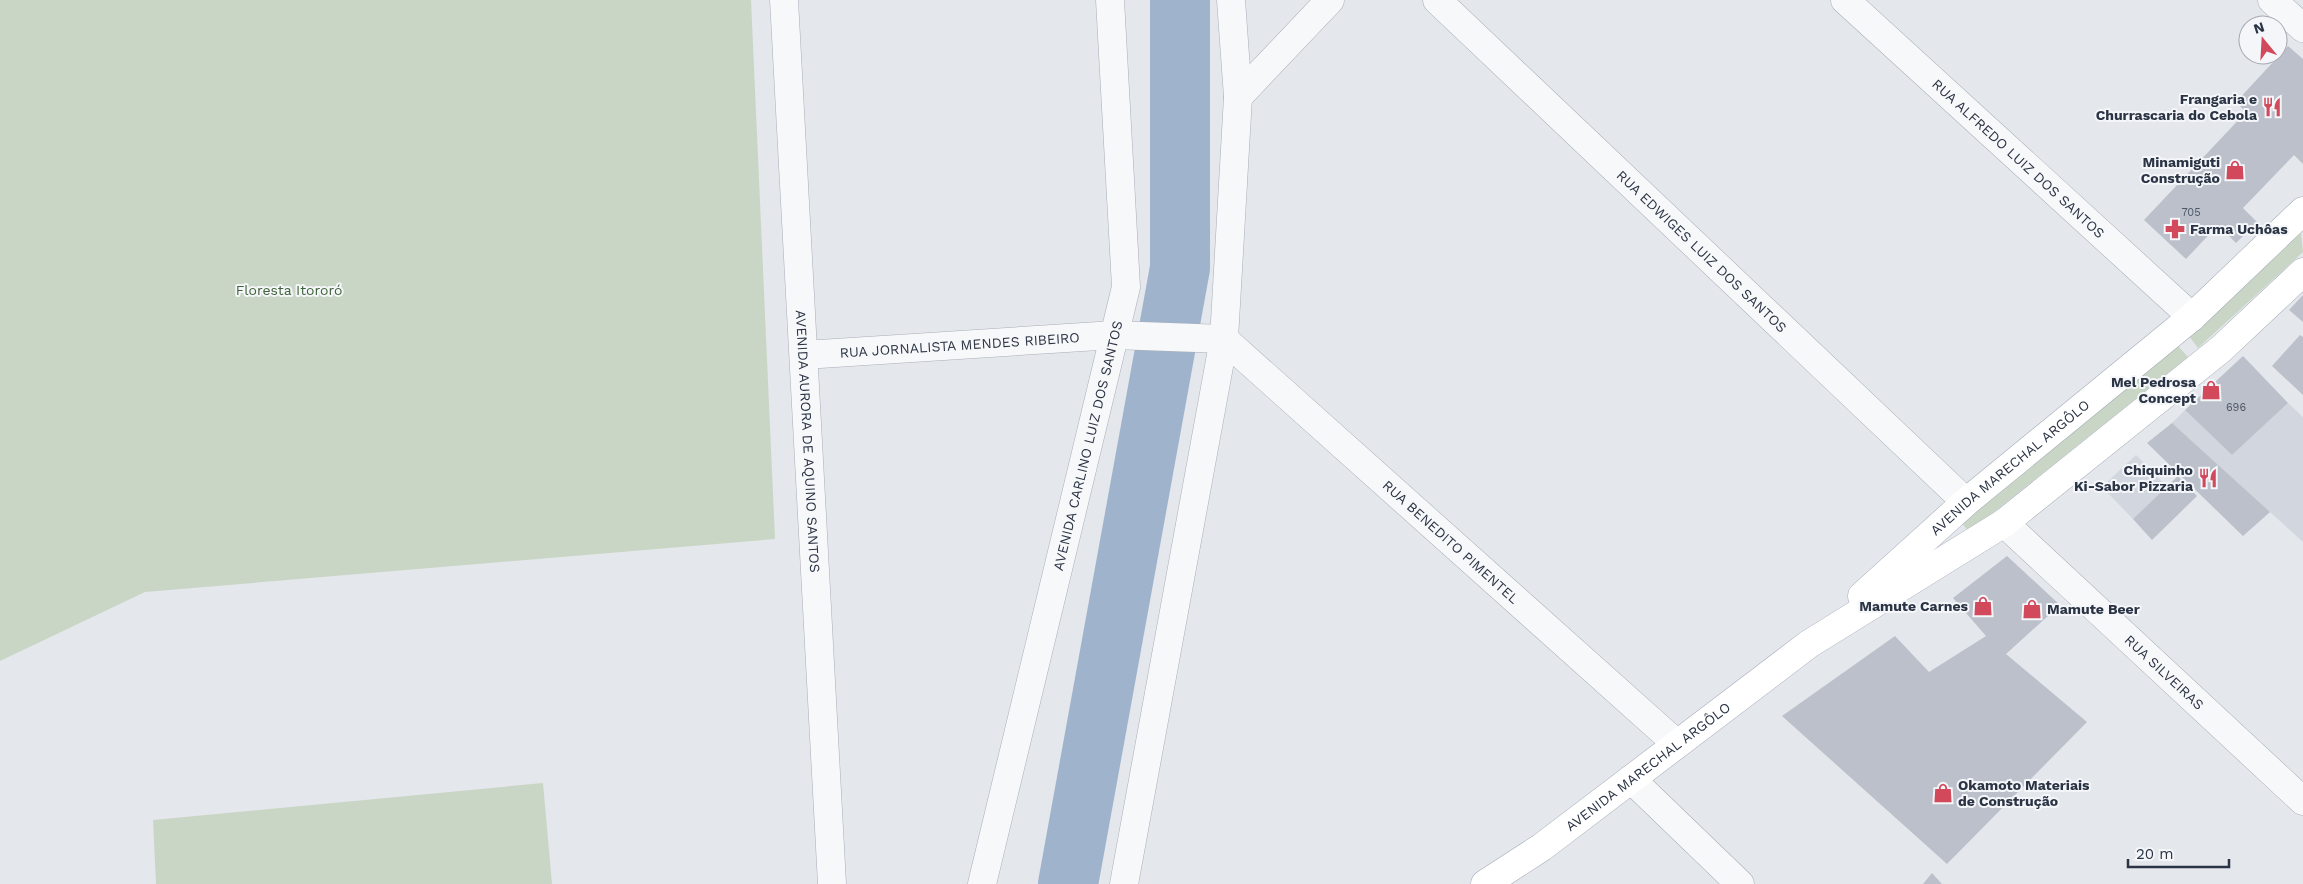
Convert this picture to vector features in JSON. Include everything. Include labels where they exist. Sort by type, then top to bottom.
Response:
[{"type":"main road","name":"AVENIDA MARECHAL ARGÔLO","points":[[1485,884],[1542,847],[1809,644],[1966,502],[2192,317],[2303,212]]},
{"type":"main road","name":"AVENIDA MARECHAL ARGÔLO","points":[[1809,644],[2004,523],[2221,349],[2303,272]]},
{"type":"street","name":"AVENIDA AURORA DE AQUINO SANTOS","points":[[784,0],[832,884]]},
{"type":"street","name":"AVENIDA CARLINO LUIZ DOS SANTOS","points":[[982,884],[1123,335],[1126,287],[1110,0]]},
{"type":"street","points":[[1124,884],[1212,338],[1238,97],[1231,0]]},
{"type":"street","points":[[1238,97],[1330,0]]},
{"type":"street","name":"RUA EDWIGES LUIZ DOS SANTOS","points":[[1437,0],[1966,502]]},
{"type":"street","name":"RUA ALFREDO LUIZ DOS SANTOS","points":[[1845,0],[2192,317]]},
{"type":"street","points":[[2272,0],[2303,28]]},
{"type":"street","name":"RUA JORNALISTA MENDES RIBEIRO","points":[[804,355],[1123,335],[1212,338]]},
{"type":"street","name":"RUA BENEDITO PIMENTEL","points":[[1212,338],[1677,744]]},
{"type":"street","name":"RUA SILVEIRAS","points":[[2004,523],[2303,801]]},
{"type":"street","points":[[1631,779],[1740,884]]},
{"type":"shaded area","points":[[2288,403],[2303,417],[2303,542],[2172,423],[2185,410],[2232,455]]},
{"type":"shaded area","points":[[2136,455],[2167,487],[2133,519],[2102,487]]},
{"type":"green space","name":"Floresta Itororó","points":[[0,0],[751,0],[775,539],[145,592],[0,661]]},
{"type":"green space","points":[[2301,233],[2303,252],[2198,348],[2189,336]]},
{"type":"green space","points":[[2178,346],[2188,357],[1969,532],[1961,522]]},
{"type":"green space","points":[[543,783],[552,884],[156,884],[153,820]]},
{"type":"building","points":[[2288,46],[2303,59],[2303,164],[2294,155],[2243,208],[2257,222],[2236,243],[2218,225],[2186,259],[2144,220],[2246,112],[2236,102],[2270,65],[2288,65]]},
{"type":"building","points":[[2303,295],[2303,322],[2289,310]]},
{"type":"building","points":[[2300,335],[2303,337],[2303,395],[2272,366]]},
{"type":"building","points":[[2243,356],[2288,403],[2232,455],[2185,410]]},
{"type":"building","name":"Chiquinho Ki-Sabor Pizzaria","points":[[2172,423],[2270,512],[2243,536],[2147,443]]},
{"type":"building","points":[[2178,476],[2197,496],[2152,540],[2133,519]]},
{"type":"building","name":"Okamoto Materiais de Construção","points":[[2007,556],[2060,605],[2006,654],[2087,722],[1947,864],[1782,716],[1895,636],[1929,672],[1986,636],[1953,598]]},
{"type":"building","points":[[1932,873],[1942,884],[1923,884]]},
{"type":"waterway","points":[[1068,884],[1180,268],[1180,0]]},
{"type":"place","name":"Frangaria e Churrascaria do Cebola","points":[[2272,107]]},
{"type":"place","name":"Minamiguti Construção","points":[[2235,170]]},
{"type":"place","name":"Farma Uchôas","points":[[2175,229]]},
{"type":"place","name":"Mel Pedrosa Concept","points":[[2211,390]]},
{"type":"place","name":"Chiquinho Ki-Sabor Pizzaria","points":[[2208,478]]},
{"type":"place","name":"Mamute Carnes","points":[[1983,606]]},
{"type":"place","name":"Mamute Beer","points":[[2032,609]]},
{"type":"place","name":"Okamoto Materiais de Construção","points":[[1943,793]]}]
